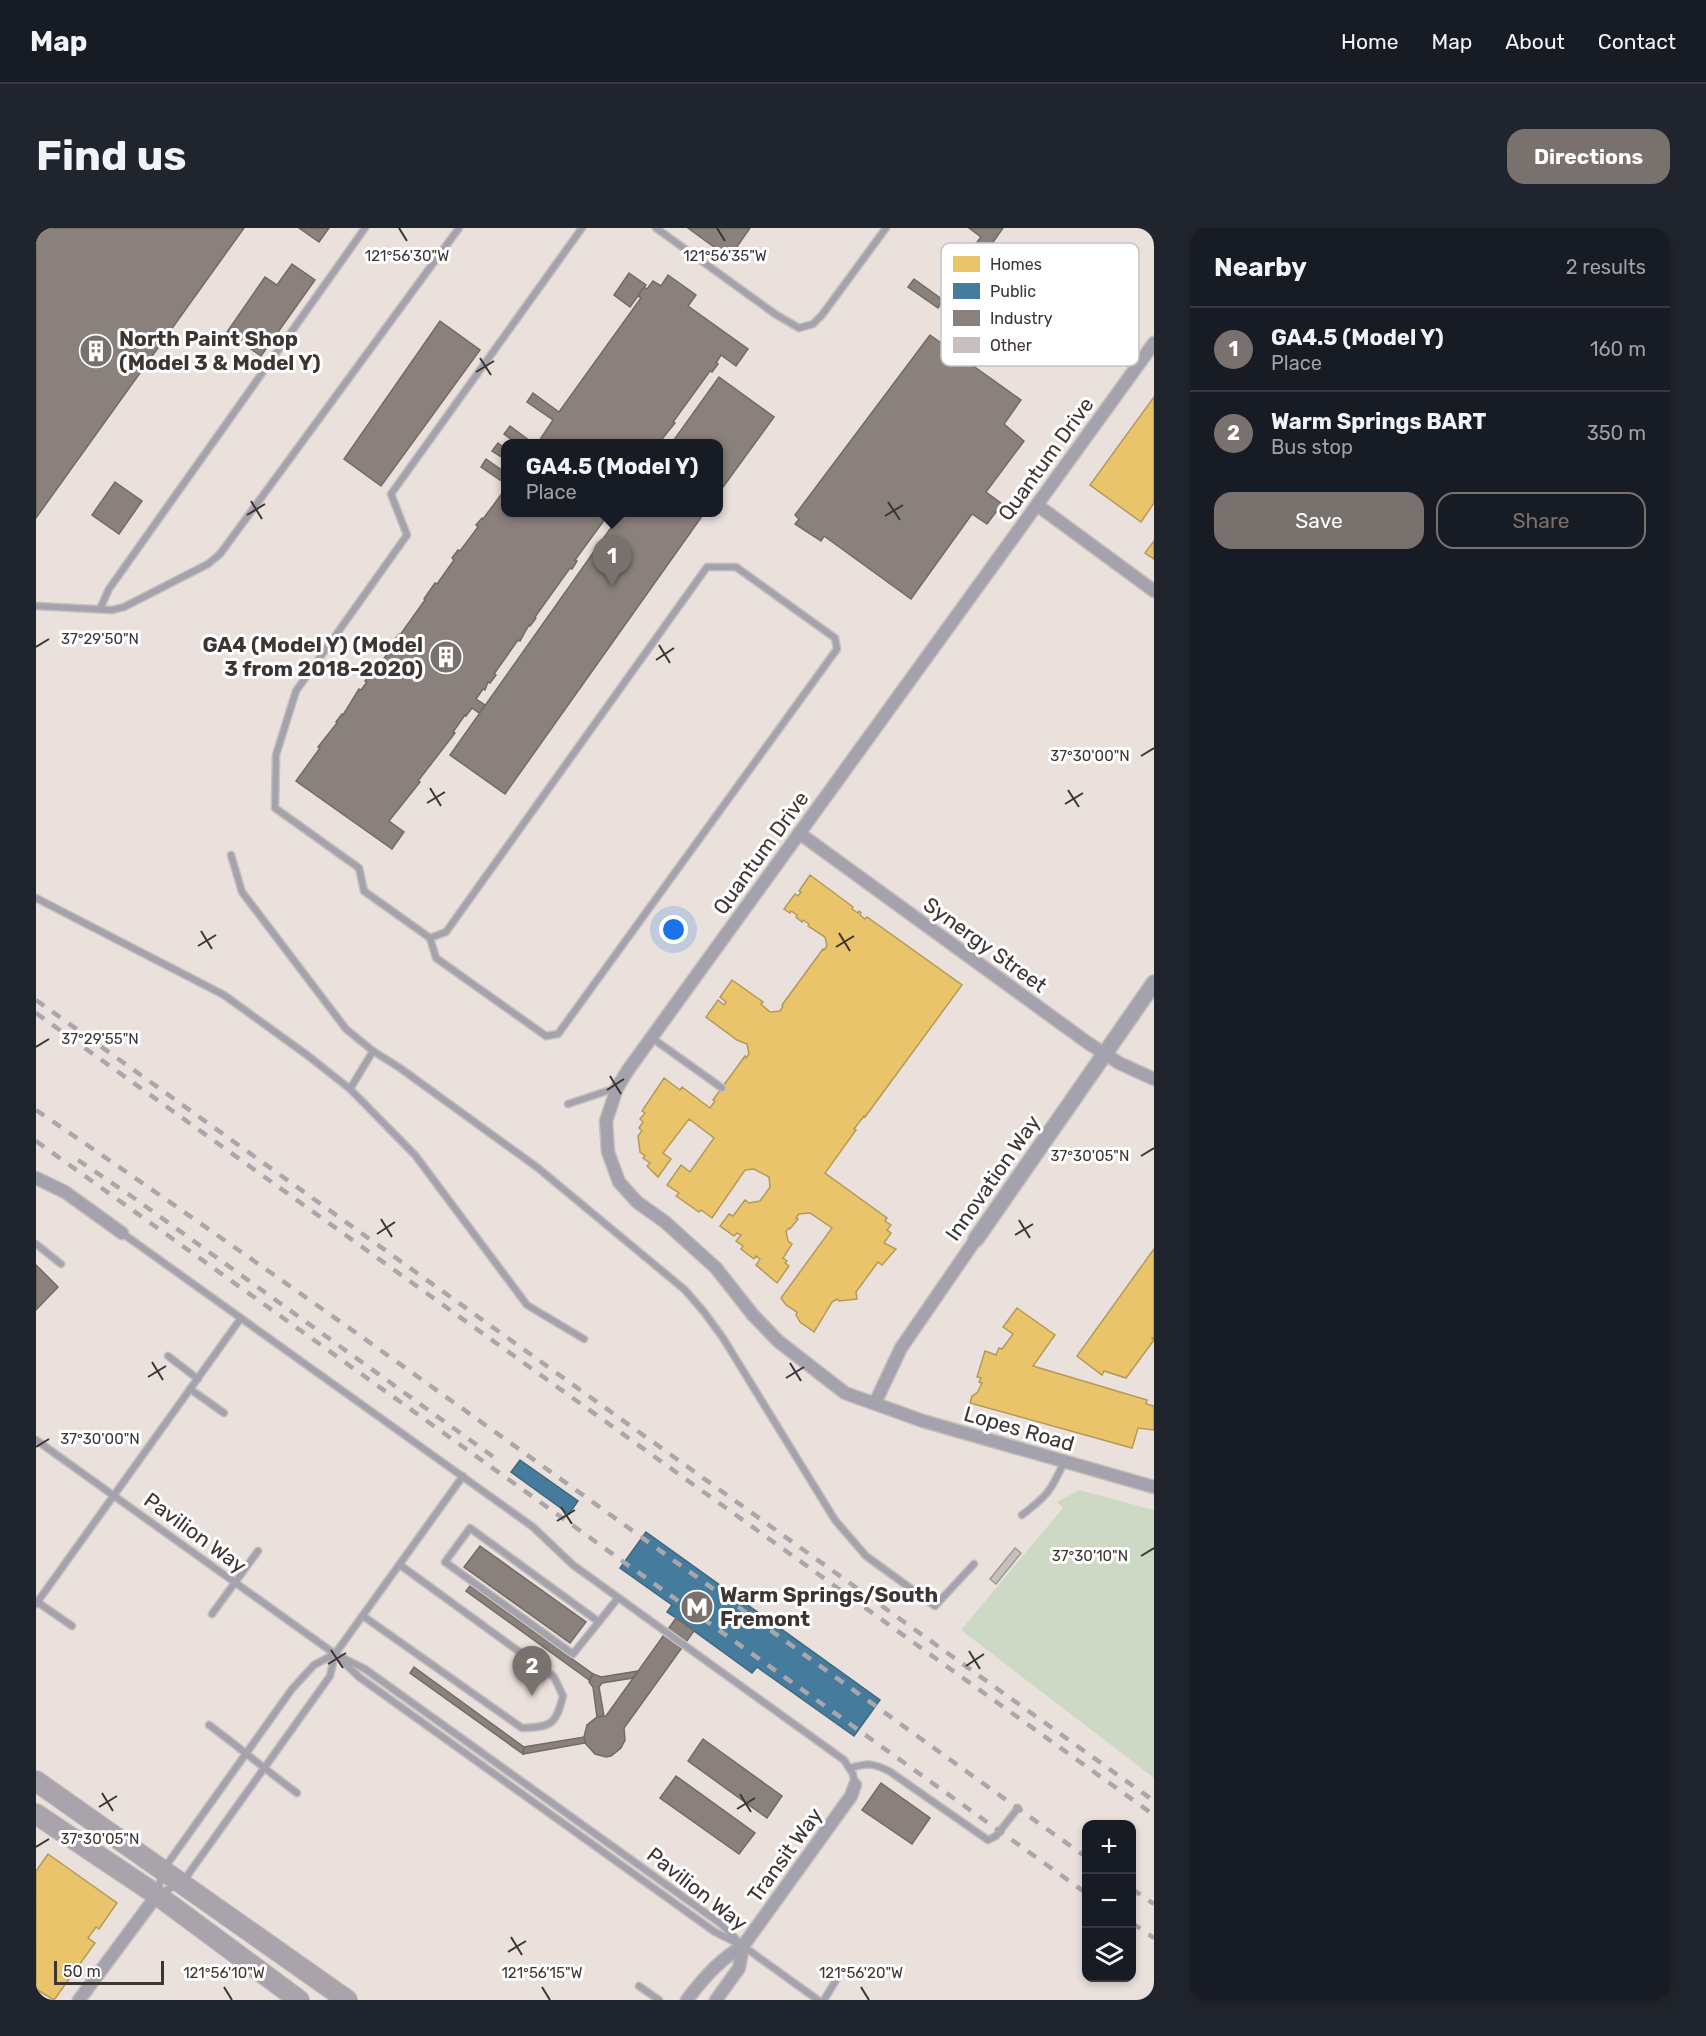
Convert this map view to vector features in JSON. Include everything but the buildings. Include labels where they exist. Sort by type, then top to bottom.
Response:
[{"type":"main road","points":[[36,1781],[347,2000]]},
{"type":"main road","points":[[36,1814],[157,1895],[299,2000]]},
{"type":"street","name":"Quantum Drive","points":[[1139,364],[1154,343]]},
{"type":"street","name":"Quantum Drive","points":[[875,1403],[845,1393],[778,1341],[716,1268],[665,1222],[637,1202],[619,1182],[608,1152],[605,1131],[608,1109],[617,1088],[652,1037],[1137,366]]},
{"type":"street","points":[[1037,505],[1154,591]]},
{"type":"street","name":"Synergy Street","points":[[799,833],[1105,1055],[1154,1079]]},
{"type":"street","name":"Innovation Way","points":[[875,1403],[901,1348],[1154,983]]},
{"type":"street","points":[[36,1178],[65,1192],[122,1233]]},
{"type":"street","name":"Lopes Road","points":[[875,1403],[933,1424],[1154,1487]]},
{"type":"street","name":"Transit Way","points":[[687,2000],[724,1957],[743,1946],[851,1796],[855,1785]]},
{"type":"street","points":[[79,2000],[157,1895]]},
{"type":"street","name":"Transit Way","points":[[716,2000],[739,1968],[743,1946]]},
{"type":"lane","points":[[100,609],[109,589],[365,228]]},
{"type":"lane","points":[[36,606],[112,610],[124,607],[208,564],[220,554],[459,228]]},
{"type":"lane","points":[[430,938],[446,932],[707,567],[736,567],[835,638],[837,649],[558,1034],[546,1036],[436,958],[430,938],[364,891],[359,868],[275,808],[276,755],[296,691],[407,535],[391,494],[582,228]]},
{"type":"lane","points":[[656,228],[775,315],[799,328],[813,324],[822,315],[886,228]]},
{"type":"lane","points":[[231,855],[242,892],[346,1029],[373,1051],[538,1168],[685,1290],[723,1338],[835,1520],[866,1556],[935,1606],[974,1564]]},
{"type":"lane","points":[[36,898],[224,995],[350,1089],[415,1155],[527,1305],[584,1339]]},
{"type":"lane","points":[[652,1037],[722,1088]]},
{"type":"lane","points":[[350,1089],[373,1051]]},
{"type":"lane","points":[[568,1104],[617,1088]]},
{"type":"lane","points":[[122,1233],[533,1527],[567,1560],[831,1750],[850,1768],[855,1785]]},
{"type":"lane","points":[[36,1244],[61,1263]]},
{"type":"lane","points":[[72,1626],[37,1602],[241,1318]]},
{"type":"lane","points":[[168,1356],[198,1379]]},
{"type":"lane","points":[[190,1389],[224,1413]]},
{"type":"lane","name":"Pavilion Way","points":[[36,1440],[335,1654],[359,1677],[552,1817],[715,1932],[743,1946]]},
{"type":"lane","points":[[1022,1515],[1046,1496],[1064,1462]]},
{"type":"lane","points":[[157,1895],[182,1884],[330,1676],[335,1654],[463,1476]]},
{"type":"lane","points":[[599,1622],[470,1528],[445,1562],[573,1654],[599,1622],[618,1598]]},
{"type":"lane","points":[[212,1614],[258,1551]]},
{"type":"lane","points":[[363,1616],[522,1728],[544,1727],[558,1716],[563,1695],[554,1677],[400,1565]]},
{"type":"lane","points":[[157,1895],[163,1870],[292,1689],[314,1665],[335,1654]]},
{"type":"lane","name":"Pavilion Way","points":[[335,1654],[365,1669],[712,1917],[743,1946]]},
{"type":"lane","points":[[209,1725],[247,1752],[263,1768],[297,1793]]},
{"type":"lane","points":[[850,1768],[864,1764],[875,1765],[889,1771],[988,1840],[996,1836],[1018,1808]]},
{"type":"lane","points":[[743,1946],[818,2000]]},
{"type":"lane","points":[[824,2000],[842,1970]]},
{"type":"lane","points":[[639,1986],[659,2000]]},
{"type":"green space","points":[[1079,1490],[1154,1510],[1154,1778],[961,1630],[1063,1508],[1057,1502]]},
{"type":"railway","points":[[36,1000],[1154,1801]]},
{"type":"railway","points":[[36,1013],[1154,1815]]},
{"type":"railway","points":[[36,1110],[432,1387],[1082,1854]]},
{"type":"railway","points":[[36,1141],[1082,1890]]},
{"type":"railway","points":[[78,1160],[495,1458]]},
{"type":"railway","points":[[1136,1892],[1154,1904]]},
{"type":"railway","points":[[1136,1926],[1154,1938]]},
{"type":"place","name":"North Paint Shop (Model 3 & Model Y)","points":[[96,351]]},
{"type":"place","name":"GA4.5 (Model Y)","points":[[612,586]]},
{"type":"place","name":"GA4 (Model Y) (Model 3 from 2018-2020)","points":[[446,657]]},
{"type":"place","name":"Warm Springs/South Fremont","points":[[697,1607]]},
{"type":"place","name":"Warm Springs BART","points":[[532,1696]]}]
